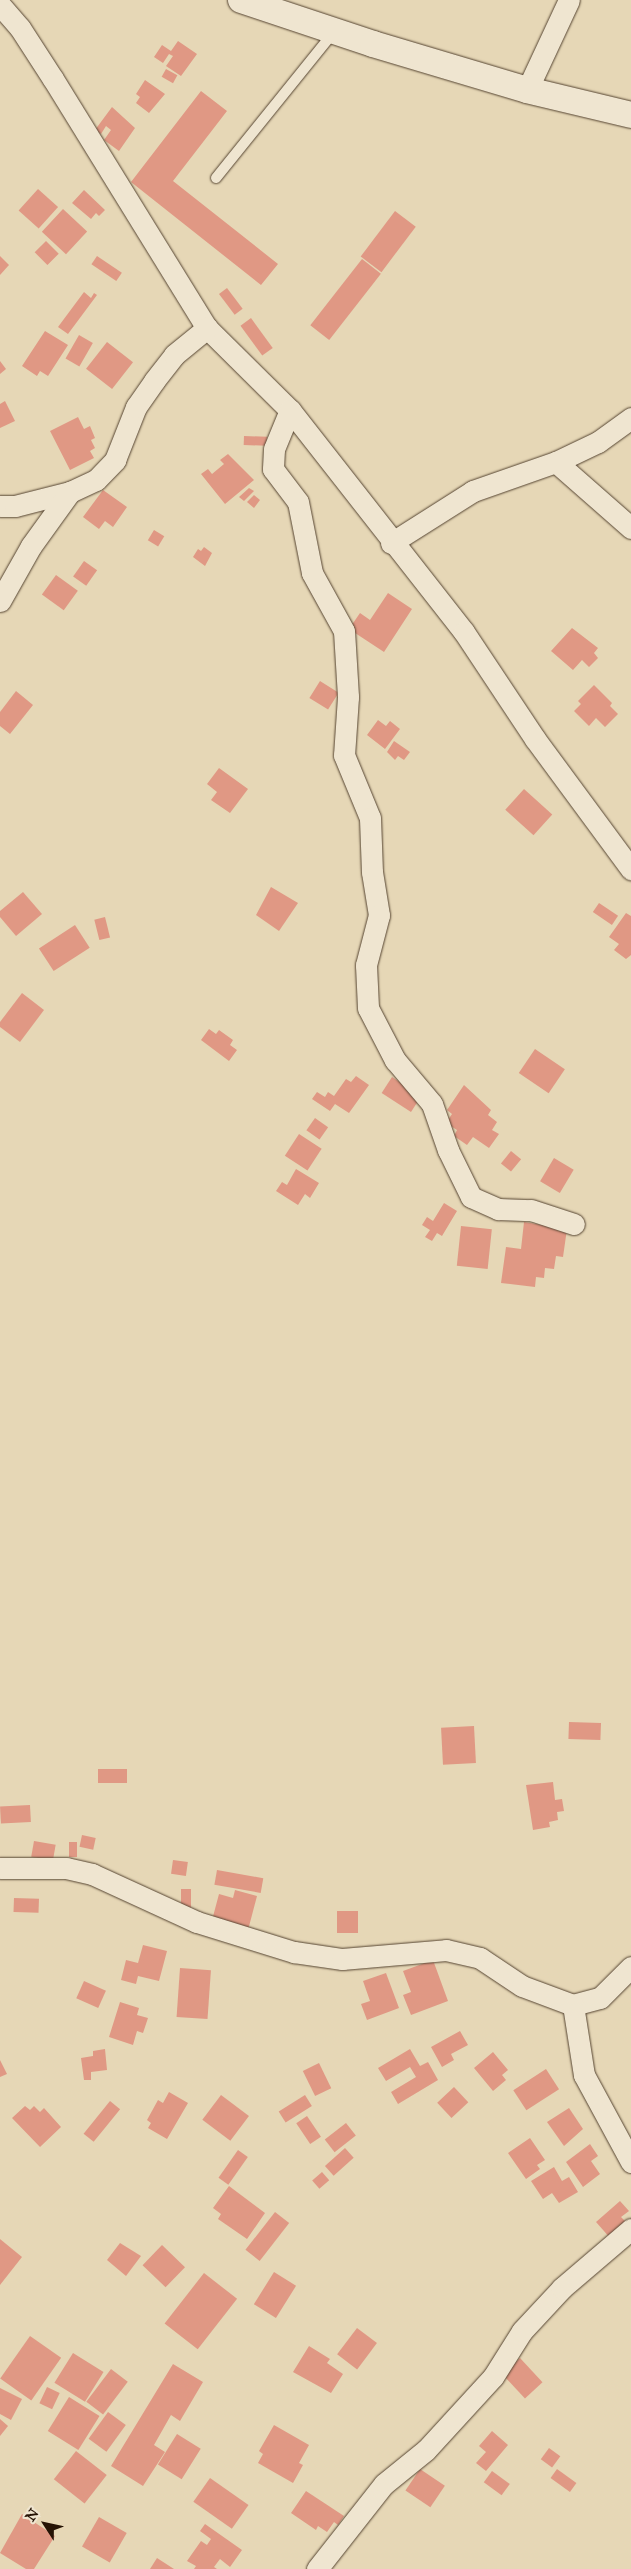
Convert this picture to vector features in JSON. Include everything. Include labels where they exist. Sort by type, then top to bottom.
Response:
[{"type":"street","points":[[241,0],[527,90],[631,115]]},
{"type":"street","points":[[527,90],[569,0]]},
{"type":"street","points":[[0,5],[20,28],[72,109],[151,242],[207,328],[290,410],[391,543],[464,632],[535,739],[631,869]]},
{"type":"street","points":[[0,506],[15,506],[70,492],[96,480],[115,460],[140,401],[174,355],[207,328]]},
{"type":"street","points":[[290,410],[274,449],[273,469],[298,502],[312,573],[344,631],[348,697],[344,755],[370,818],[372,872],[379,915],[366,965],[368,1008],[395,1060],[432,1104],[448,1150],[471,1197],[498,1209],[531,1210],[574,1224]]},
{"type":"street","points":[[391,543],[473,491],[556,462],[598,442],[631,418]]},
{"type":"street","points":[[556,462],[631,528]]},
{"type":"street","points":[[0,602],[31,546],[70,492]]},
{"type":"street","points":[[0,1868],[66,1868],[92,1874],[196,1922],[294,1952],[342,1959],[446,1950],[480,1958],[522,1986],[573,2005],[600,1998],[631,1967]]},
{"type":"street","points":[[573,2005],[584,2075],[631,2162]]},
{"type":"street","points":[[317,2569],[384,2484],[426,2450],[492,2377],[522,2331],[562,2288],[631,2229]]},
{"type":"lane","points":[[216,178],[336,30]]},
{"type":"building","points":[[178,41],[197,54],[181,76],[166,66],[173,56],[169,54],[163,63],[154,57],[162,45],[171,51]]},
{"type":"building","points":[[166,69],[177,75],[173,83],[162,77]]},
{"type":"building","points":[[145,80],[165,94],[149,113],[136,103],[140,97],[136,94]]},
{"type":"building","points":[[201,91],[227,111],[173,181],[278,264],[261,285],[131,182]]},
{"type":"building","points":[[112,107],[135,128],[119,151],[104,140],[111,130],[106,126],[101,134],[95,130]]},
{"type":"building","points":[[38,189],[58,207],[39,229],[19,211]]},
{"type":"building","points":[[84,190],[105,210],[99,216],[96,213],[91,219],[72,203]]},
{"type":"building","points":[[63,209],[87,232],[66,254],[42,232]]},
{"type":"building","points":[[395,211],[416,227],[381,272],[361,257]]},
{"type":"building","points":[[46,241],[59,254],[47,265],[35,252]]},
{"type":"building","points":[[0,256],[9,265],[0,275]]},
{"type":"building","points":[[97,256],[122,273],[116,281],[91,264]]},
{"type":"building","points":[[362,259],[381,274],[329,340],[310,325]]},
{"type":"building","points":[[227,288],[243,309],[235,315],[219,294]]},
{"type":"building","points":[[84,292],[91,298],[94,293],[97,295],[68,334],[58,327]]},
{"type":"building","points":[[251,318],[273,348],[262,356],[240,326]]},
{"type":"building","points":[[45,331],[68,345],[48,376],[40,371],[37,376],[22,366]]},
{"type":"building","points":[[79,335],[93,343],[79,366],[66,358]]},
{"type":"building","points":[[107,342],[133,362],[112,389],[86,369]]},
{"type":"building","points":[[0,361],[6,369],[0,374]]},
{"type":"building","points":[[5,401],[15,421],[0,428],[0,404]]},
{"type":"building","points":[[78,417],[84,429],[90,426],[95,438],[91,440],[95,448],[90,451],[94,458],[70,470],[50,431]]},
{"type":"building","points":[[244,436],[267,437],[267,446],[244,445]]},
{"type":"building","points":[[228,454],[254,480],[225,504],[201,474],[208,469],[212,474],[224,464],[220,460]]},
{"type":"building","points":[[249,488],[254,491],[244,501],[239,497]]},
{"type":"building","points":[[103,490],[127,507],[113,527],[105,521],[99,529],[83,517]]},
{"type":"building","points":[[254,495],[260,500],[254,508],[247,502]]},
{"type":"building","points":[[154,530],[164,536],[158,546],[148,540]]},
{"type":"building","points":[[204,547],[212,553],[205,566],[193,557],[198,549],[201,551]]},
{"type":"building","points":[[84,561],[97,570],[86,586],[73,577]]},
{"type":"building","points":[[56,575],[78,591],[64,610],[42,594]]},
{"type":"building","points":[[388,593],[412,609],[384,652],[349,629],[360,613],[370,620]]},
{"type":"building","points":[[572,628],[598,648],[594,653],[598,658],[589,667],[582,660],[573,670],[551,651]]},
{"type":"building","points":[[320,681],[339,693],[328,710],[309,698]]},
{"type":"building","points":[[594,685],[612,703],[610,706],[618,714],[605,727],[596,718],[589,726],[574,711],[581,704],[578,701]]},
{"type":"building","points":[[16,691],[33,705],[10,734],[0,726],[0,712]]},
{"type":"building","points":[[378,720],[386,726],[390,721],[400,729],[385,749],[367,735]]},
{"type":"building","points":[[394,741],[410,752],[404,760],[398,756],[395,760],[387,752]]},
{"type":"building","points":[[219,768],[248,789],[230,813],[211,800],[217,792],[207,784]]},
{"type":"building","points":[[524,789],[552,814],[534,835],[505,810]]},
{"type":"building","points":[[271,887],[298,903],[279,931],[256,915]]},
{"type":"building","points":[[23,892],[42,914],[16,936],[0,917],[0,911]]},
{"type":"building","points":[[599,903],[618,916],[612,925],[593,912]]},
{"type":"building","points":[[626,913],[631,916],[631,955],[626,959],[614,950],[619,944],[609,937]]},
{"type":"building","points":[[105,917],[110,937],[99,940],[94,920]]},
{"type":"building","points":[[75,925],[90,948],[54,971],[39,948]]},
{"type":"building","points":[[22,993],[44,1010],[20,1042],[0,1027],[0,1022]]},
{"type":"building","points":[[209,1029],[216,1034],[219,1030],[233,1040],[230,1045],[237,1050],[229,1061],[201,1040]]},
{"type":"building","points":[[535,1049],[565,1069],[549,1093],[519,1073]]},
{"type":"building","points":[[356,1076],[369,1085],[349,1113],[335,1104],[330,1111],[312,1099],[317,1092],[325,1097],[328,1092],[334,1096],[346,1079],[351,1082]]},
{"type":"building","points":[[392,1077],[421,1096],[411,1112],[382,1093]]},
{"type":"building","points":[[464,1085],[491,1110],[488,1115],[497,1122],[492,1130],[499,1134],[489,1148],[473,1137],[467,1145],[454,1136],[457,1130],[446,1123],[452,1114],[447,1110]]},
{"type":"building","points":[[315,1118],[328,1127],[320,1139],[306,1130]]},
{"type":"building","points":[[299,1134],[322,1149],[307,1171],[285,1156]]},
{"type":"building","points":[[511,1151],[521,1159],[511,1172],[501,1163]]},
{"type":"building","points":[[554,1158],[574,1170],[560,1193],[540,1181]]},
{"type":"building","points":[[296,1169],[319,1183],[310,1198],[305,1194],[298,1205],[276,1191],[282,1182],[287,1185]]},
{"type":"building","points":[[444,1203],[457,1211],[442,1236],[437,1233],[432,1241],[425,1237],[430,1230],[422,1225],[427,1217],[433,1221]]},
{"type":"building","points":[[524,1222],[567,1229],[563,1257],[556,1256],[554,1269],[545,1268],[544,1278],[536,1277],[535,1287],[501,1283],[506,1247],[521,1249]]},
{"type":"building","points":[[461,1226],[492,1229],[488,1269],[457,1266]]},
{"type":"building","points":[[569,1722],[601,1723],[600,1740],[568,1739]]},
{"type":"building","points":[[474,1726],[476,1763],[443,1765],[441,1728]]},
{"type":"building","points":[[98,1769],[127,1769],[127,1783],[98,1783]]},
{"type":"building","points":[[553,1782],[555,1800],[562,1799],[564,1811],[557,1812],[558,1820],[549,1822],[550,1827],[533,1830],[526,1785]]},
{"type":"building","points":[[30,1805],[31,1822],[1,1824],[0,1807]]},
{"type":"building","points":[[82,1835],[96,1838],[93,1850],[80,1847]]},
{"type":"building","points":[[34,1841],[56,1845],[53,1861],[31,1857]]},
{"type":"building","points":[[69,1842],[77,1842],[77,1857],[69,1857]]},
{"type":"building","points":[[173,1860],[188,1862],[186,1876],[171,1874]]},
{"type":"building","points":[[217,1870],[263,1878],[261,1893],[214,1885]]},
{"type":"building","points":[[181,1889],[191,1889],[191,1908],[181,1908]]},
{"type":"building","points":[[235,1890],[257,1896],[247,1934],[211,1924],[219,1894],[233,1898]]},
{"type":"building","points":[[14,1898],[39,1899],[38,1913],[14,1912]]},
{"type":"building","points":[[337,1911],[358,1911],[358,1933],[337,1933]]},
{"type":"building","points":[[143,1945],[167,1951],[159,1981],[138,1976],[136,1984],[121,1980],[126,1960],[138,1963]]},
{"type":"building","points":[[433,1960],[448,2001],[411,2015],[403,1995],[411,1992],[403,1971]]},
{"type":"building","points":[[180,1968],[211,1970],[208,2019],[177,2017]]},
{"type":"building","points":[[386,1973],[399,2008],[367,2020],[361,2004],[370,2001],[363,1981]]},
{"type":"building","points":[[84,1981],[106,1991],[98,2008],[76,1998]]},
{"type":"building","points":[[120,2002],[139,2008],[137,2015],[148,2018],[143,2033],[137,2031],[133,2045],[109,2037]]},
{"type":"building","points":[[460,2031],[468,2045],[451,2054],[454,2060],[442,2067],[431,2047]]},
{"type":"building","points":[[105,2049],[107,2070],[91,2072],[91,2080],[84,2080],[81,2058],[93,2056],[93,2051]]},
{"type":"building","points":[[410,2049],[420,2066],[428,2062],[438,2080],[398,2104],[391,2092],[416,2077],[410,2067],[386,2081],[378,2068]]},
{"type":"building","points":[[493,2052],[508,2070],[502,2075],[506,2080],[493,2091],[474,2068]]},
{"type":"building","points":[[0,2060],[7,2074],[0,2077]]},
{"type":"building","points":[[319,2063],[331,2088],[315,2096],[303,2071]]},
{"type":"building","points":[[546,2069],[559,2089],[526,2110],[513,2090]]},
{"type":"building","points":[[454,2087],[468,2102],[452,2118],[437,2103]]},
{"type":"building","points":[[169,2092],[188,2103],[167,2139],[148,2128],[151,2123],[147,2120],[158,2100],[163,2103]]},
{"type":"building","points":[[221,2095],[249,2116],[230,2141],[202,2120]]},
{"type":"building","points":[[305,2095],[312,2106],[286,2122],[279,2111]]},
{"type":"building","points":[[110,2101],[120,2109],[94,2142],[84,2134]]},
{"type":"building","points":[[25,2106],[30,2110],[34,2106],[40,2112],[44,2108],[61,2127],[40,2147],[12,2118]]},
{"type":"building","points":[[569,2108],[583,2129],[564,2146],[547,2122]]},
{"type":"building","points":[[307,2116],[321,2137],[310,2144],[296,2123]]},
{"type":"building","points":[[346,2123],[356,2136],[335,2152],[325,2140]]},
{"type":"building","points":[[530,2138],[545,2160],[537,2165],[540,2169],[526,2179],[508,2153]]},
{"type":"building","points":[[590,2144],[598,2156],[591,2161],[600,2174],[583,2187],[566,2162]]},
{"type":"building","points":[[345,2148],[354,2158],[334,2176],[325,2166]]},
{"type":"building","points":[[238,2150],[248,2157],[228,2185],[218,2178]]},
{"type":"building","points":[[554,2167],[562,2181],[569,2177],[578,2192],[559,2203],[552,2193],[543,2199],[531,2181]]},
{"type":"building","points":[[322,2172],[329,2180],[319,2189],[312,2181]]},
{"type":"building","points":[[229,2186],[265,2213],[247,2239],[218,2219],[221,2214],[213,2208]]},
{"type":"building","points":[[620,2201],[629,2211],[621,2217],[628,2224],[611,2239],[596,2222]]},
{"type":"building","points":[[275,2212],[289,2223],[260,2261],[245,2250]]},
{"type":"building","points":[[0,2239],[22,2257],[0,2285]]},
{"type":"building","points":[[120,2243],[141,2256],[126,2276],[107,2260]]},
{"type":"building","points":[[162,2245],[185,2267],[166,2287],[143,2265]]},
{"type":"building","points":[[274,2272],[296,2286],[276,2318],[254,2304]]},
{"type":"building","points":[[204,2273],[237,2299],[198,2349],[165,2323]]},
{"type":"building","points":[[357,2328],[377,2343],[357,2369],[337,2354]]},
{"type":"building","points":[[30,2336],[61,2358],[31,2400],[0,2379]]},
{"type":"building","points":[[309,2346],[330,2359],[327,2363],[343,2374],[331,2393],[293,2372]]},
{"type":"building","points":[[73,2353],[104,2372],[85,2402],[54,2383]]},
{"type":"building","points":[[520,2358],[543,2382],[525,2399],[502,2374]]},
{"type":"building","points":[[173,2364],[203,2382],[180,2421],[171,2415],[154,2445],[165,2452],[143,2486],[111,2466]]},
{"type":"building","points":[[111,2369],[128,2382],[103,2414],[86,2402]]},
{"type":"building","points":[[47,2387],[60,2393],[52,2409],[39,2403]]},
{"type":"building","points":[[0,2388],[22,2399],[11,2420],[0,2414]]},
{"type":"building","points":[[69,2397],[100,2416],[78,2450],[48,2431]]},
{"type":"building","points":[[108,2412],[126,2425],[106,2452],[89,2439]]},
{"type":"building","points":[[0,2419],[8,2426],[0,2436]]},
{"type":"building","points":[[274,2425],[309,2445],[299,2463],[303,2465],[293,2483],[258,2463],[263,2454],[259,2451]]},
{"type":"building","points":[[492,2431],[508,2445],[486,2471],[476,2463],[486,2452],[479,2446]]},
{"type":"building","points":[[177,2434],[201,2449],[182,2479],[158,2465]]},
{"type":"building","points":[[549,2448],[560,2456],[552,2468],[541,2459]]},
{"type":"building","points":[[76,2451],[107,2475],[85,2503],[54,2479]]},
{"type":"building","points":[[420,2469],[445,2486],[430,2507],[405,2491]]},
{"type":"building","points":[[557,2469],[576,2483],[570,2492],[551,2478]]},
{"type":"building","points":[[492,2471],[510,2484],[502,2495],[484,2482]]},
{"type":"building","points":[[210,2478],[249,2505],[232,2529],[193,2502]]},
{"type":"building","points":[[306,2491],[344,2516],[338,2525],[334,2522],[327,2532],[318,2526],[316,2530],[291,2513]]},
{"type":"building","points":[[22,2514],[55,2536],[34,2569],[26,2569],[0,2553]]},
{"type":"building","points":[[99,2517],[127,2533],[110,2562],[82,2546]]},
{"type":"building","points":[[205,2524],[242,2550],[230,2567],[220,2559],[214,2567],[217,2569],[194,2569],[196,2566],[187,2561],[201,2541],[207,2545],[211,2539],[200,2531]]},
{"type":"building","points":[[157,2558],[174,2569],[150,2569]]}]
